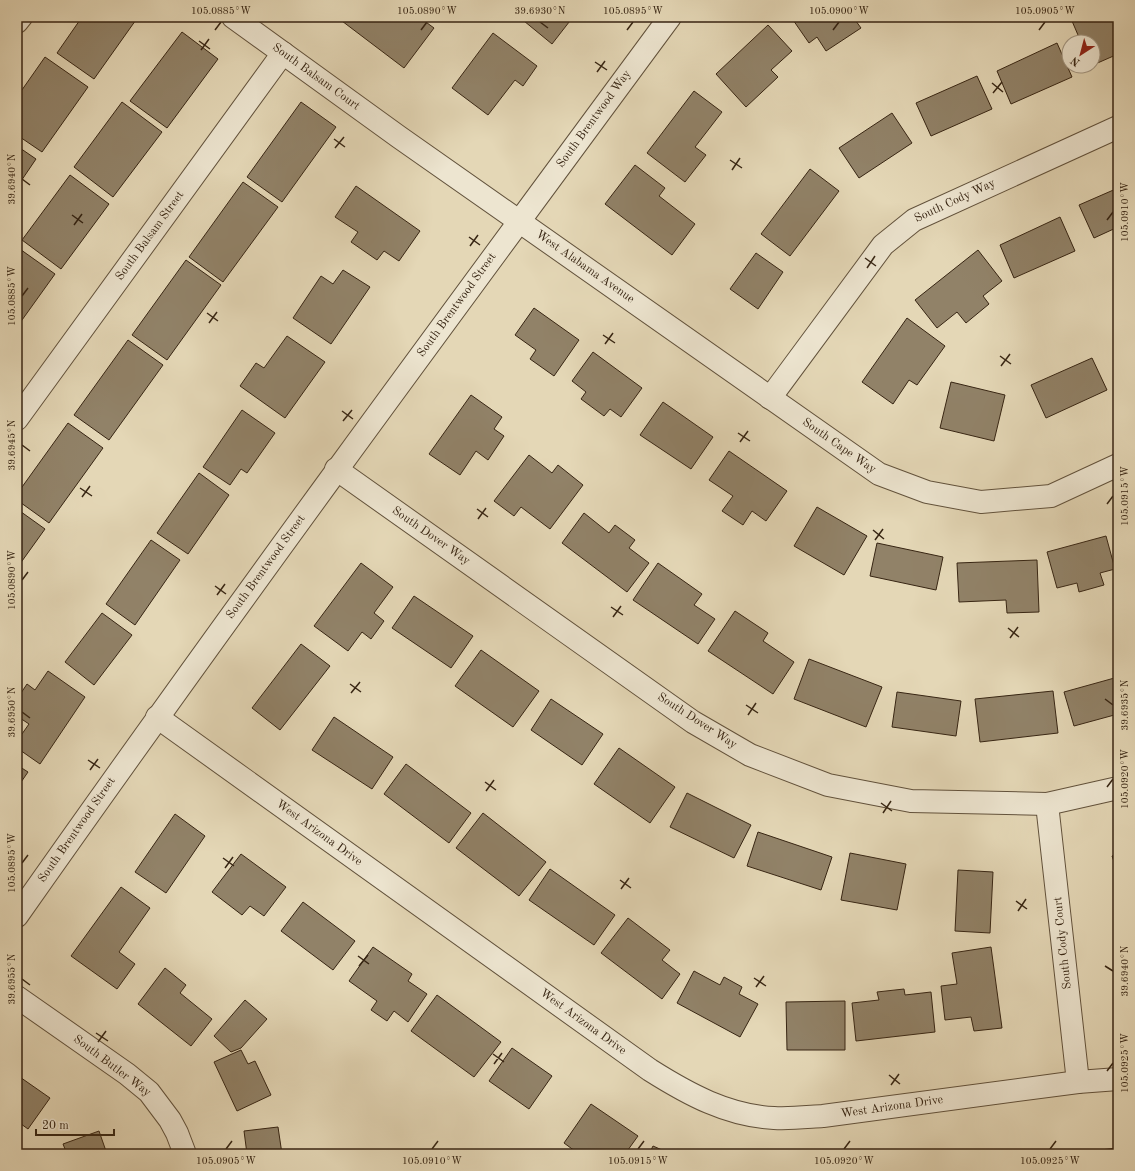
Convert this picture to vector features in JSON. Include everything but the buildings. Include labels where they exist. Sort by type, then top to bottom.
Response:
[{"type":"street","points":[[17,22],[21,17]]},
{"type":"street","name":"South Balsam Court","points":[[234,17],[399,137]]},
{"type":"street","name":"South Brentwood Way","points":[[519,221],[670,17]]},
{"type":"street","name":"South Balsam Street","points":[[17,419],[283,53]]},
{"type":"street","name":"South Cody Way","points":[[770,398],[883,245],[914,220],[1118,127]]},
{"type":"street","name":"West Alabama Avenue","points":[[399,137],[770,398]]},
{"type":"street","name":"South Brentwood Street","points":[[17,916],[157,717],[336,469],[519,221]]},
{"type":"street","name":"South Cape Way","points":[[770,398],[879,474],[927,492],[981,502],[1050,496],[1118,465]]},
{"type":"street","name":"South Dover Way","points":[[336,469],[693,722],[750,755],[828,785],[911,802],[1047,804],[1118,788]]},
{"type":"street","name":"West Arizona Drive","points":[[157,717],[650,1070],[678,1088],[702,1100],[726,1109],[749,1115],[773,1118],[798,1118],[823,1116],[1078,1082],[1118,1079]]},
{"type":"street","name":"South Cody Court","points":[[1047,804],[1078,1082]]},
{"type":"street","name":"South Butler Way","points":[[17,996],[127,1074],[149,1092],[170,1120],[185,1154]]}]
